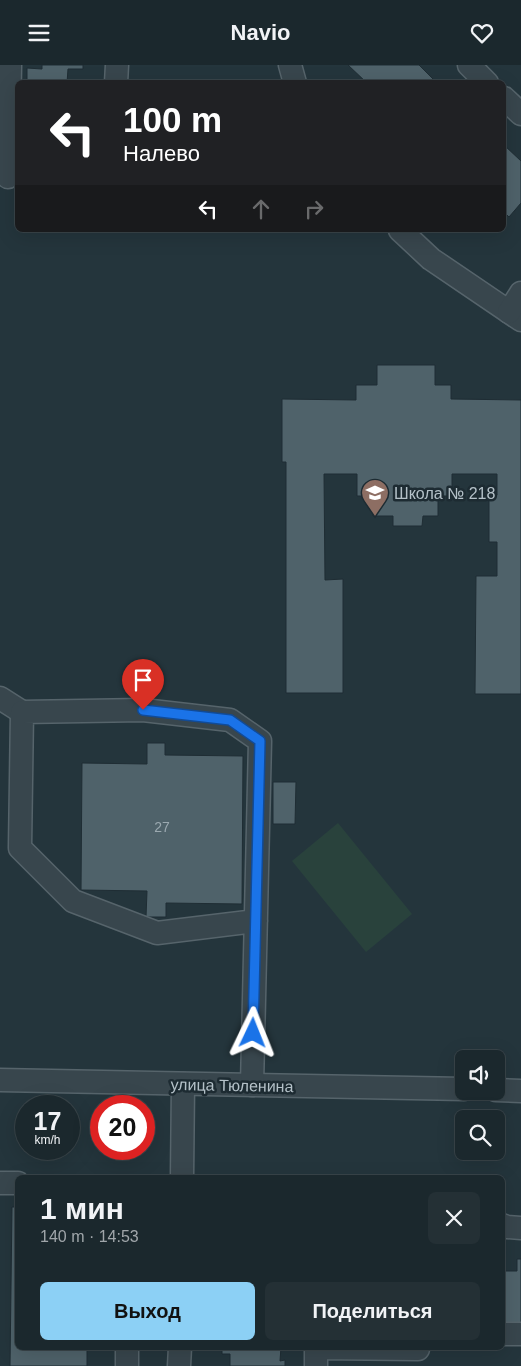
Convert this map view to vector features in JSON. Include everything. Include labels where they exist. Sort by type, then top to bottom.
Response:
[{"type":"street","points":[[8,177],[10,65]]},
{"type":"street","points":[[116,80],[117,65]]},
{"type":"street","points":[[290,65],[294,80]]},
{"type":"street","points":[[469,65],[484,80]]},
{"type":"street","points":[[506,100],[521,115]]},
{"type":"street","points":[[402,232],[431,259],[515,316],[521,293]]},
{"type":"street","points":[[0,698],[22,712],[143,710],[230,720],[260,741],[252,1085]]},
{"type":"street","points":[[22,712],[20,847],[73,901],[157,933],[256,921]]},
{"type":"street","name":"улица Тюленина","points":[[0,1080],[455,1089]]},
{"type":"street","points":[[182,1175],[183,1084]]},
{"type":"street","points":[[505,1090],[521,1091]]},
{"type":"street","points":[[0,1183],[15,1183]]},
{"type":"street","points":[[505,1226],[521,1228]]},
{"type":"street","points":[[505,1334],[521,1334]]},
{"type":"street","points":[[126,1366],[127,1350]]},
{"type":"street","points":[[179,1366],[180,1350]]},
{"type":"street","points":[[316,1350],[316,1366]]},
{"type":"green space","points":[[338,823],[412,914],[366,952],[292,861]]},
{"type":"building","points":[[42,65],[83,65],[83,69],[68,69],[67,80],[27,80],[27,68],[42,69]]},
{"type":"building","points":[[348,65],[419,65],[434,80],[364,80]]},
{"type":"building","points":[[506,147],[521,161],[521,203],[509,217],[506,214]]},
{"type":"building","points":[[377,365],[435,365],[435,385],[451,385],[451,399],[521,400],[521,694],[475,694],[476,576],[497,576],[497,542],[489,542],[489,495],[497,495],[497,474],[452,474],[452,496],[438,496],[438,516],[423,516],[422,526],[393,526],[393,516],[373,516],[373,496],[357,496],[357,474],[324,474],[325,580],[343,579],[343,693],[286,693],[286,462],[282,462],[282,399],[356,400],[356,385],[377,385]]},
{"type":"building","points":[[147,743],[165,743],[165,755],[243,756],[242,904],[166,903],[166,917],[146,917],[147,891],[81,890],[82,763],[147,764]]},
{"type":"building","points":[[273,782],[296,782],[295,824],[273,824]]},
{"type":"building","points":[[12,1207],[15,1207],[15,1350],[87,1350],[87,1366],[10,1366]]},
{"type":"building","points":[[517,1259],[521,1259],[521,1330],[505,1325],[505,1271],[517,1271]]},
{"type":"building","points":[[222,1350],[281,1350],[280,1361],[285,1360],[285,1366],[230,1366],[230,1354],[222,1354]]},
{"type":"place","name":"Школа № 218","points":[[375,517]]},
{"type":"route","points":[[143,710],[230,720],[260,741],[253,1033]]}]
